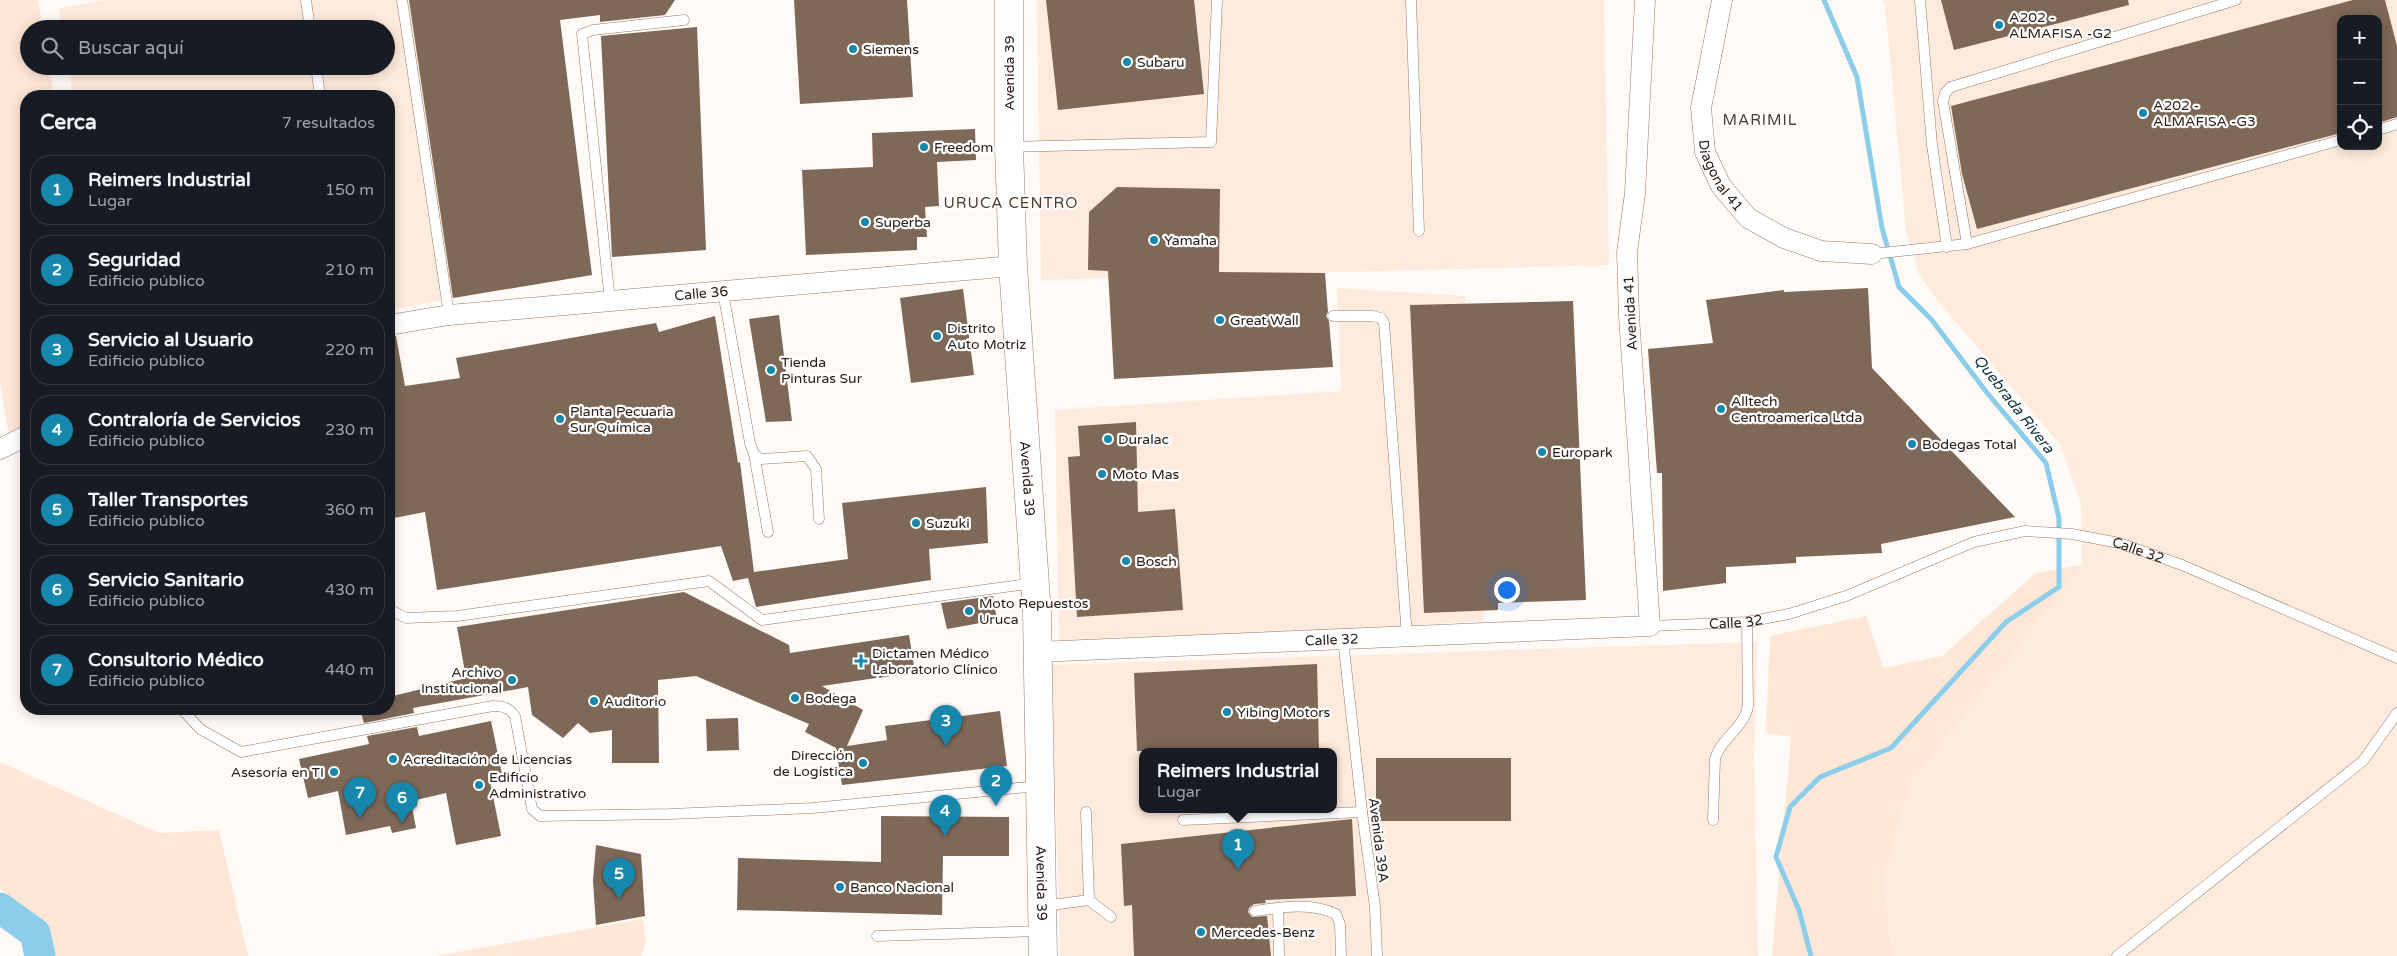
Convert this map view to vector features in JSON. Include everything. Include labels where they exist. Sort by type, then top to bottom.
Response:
[{"type":"main road","name":"Avenida 39","points":[[1008,0],[1009,148],[1013,266],[1036,583],[1043,931]]},
{"type":"street","name":"Avenida 41","points":[[1645,0],[1635,193],[1627,252],[1629,316],[1650,626]]},
{"type":"street","name":"Diagonal 41","points":[[1722,0],[1701,108],[1705,152],[1721,186],[1748,218],[1784,238],[1821,251],[1872,254]]},
{"type":"street","name":"Calle 36","points":[[395,324],[449,315],[1013,266]]},
{"type":"street","points":[[0,449],[20,439]]},
{"type":"street","name":"Calle 32","points":[[1037,652],[1650,626]]},
{"type":"lane","points":[[306,0],[309,20]]},
{"type":"lane","points":[[402,0],[449,315]]},
{"type":"lane","points":[[1009,148],[1211,142],[1217,0]]},
{"type":"lane","points":[[1411,0],[1419,231]]},
{"type":"lane","points":[[1920,0],[1932,145],[1947,247]]},
{"type":"lane","points":[[1967,244],[1942,101],[1945,93],[1951,87],[2236,0]]},
{"type":"lane","points":[[610,301],[582,34],[593,30],[684,20]]},
{"type":"lane","points":[[317,75],[319,90]]},
{"type":"lane","points":[[2382,129],[2397,124]]},
{"type":"lane","points":[[1872,254],[1967,244],[2337,141]]},
{"type":"lane","points":[[723,292],[768,532]]},
{"type":"lane","points":[[1333,316],[1372,316],[1381,318],[1384,323],[1407,637]]},
{"type":"lane","points":[[754,454],[761,459],[807,456],[814,462],[819,519]]},
{"type":"lane","name":"Calle 32","points":[[1650,626],[1747,622],[1789,614],[1846,596],[1974,542],[2025,531],[2072,534],[2119,543],[2182,565],[2397,658]]},
{"type":"lane","points":[[395,612],[406,618],[442,618],[709,581],[762,620],[1036,583]]},
{"type":"lane","points":[[1714,820],[1715,759],[1718,750],[1741,724],[1747,712],[1747,622]]},
{"type":"lane","name":"Avenida 39A","points":[[1343,639],[1372,894],[1377,956]]},
{"type":"lane","points":[[187,715],[200,729],[241,752],[493,706],[503,706],[515,716],[532,808],[540,816],[670,814],[813,808],[1040,786]]},
{"type":"lane","points":[[2117,956],[2364,761],[2397,713]]},
{"type":"lane","points":[[1086,812],[1089,900]]},
{"type":"lane","points":[[1183,820],[1362,812]]},
{"type":"lane","points":[[877,936],[1043,931],[1089,900]]},
{"type":"lane","points":[[1089,900],[1112,917]]},
{"type":"lane","points":[[1255,911],[1300,906],[1324,909],[1336,914],[1340,924],[1341,956]]},
{"type":"lane","points":[[1278,908],[1279,956]]},
{"type":"shaded area","points":[[0,0],[38,0],[41,20],[20,20],[20,75],[50,75],[53,90],[20,90],[20,431],[9,437],[0,382]]},
{"type":"shaded area","points":[[104,0],[489,0],[532,284],[395,309],[395,90],[72,90],[70,75],[395,75],[395,20],[61,20],[59,8]]},
{"type":"shaded area","points":[[1037,0],[1604,0],[1609,265],[1041,280]]},
{"type":"shaded area","points":[[1882,0],[2397,0],[2397,956],[1892,956],[1884,878],[1911,782],[2082,565],[2081,504],[2060,444],[1937,300],[1919,275],[1906,230],[1885,4]]},
{"type":"shaded area","points":[[1337,288],[1465,296],[1484,621],[1059,646],[1055,410],[1341,391]]},
{"type":"shaded area","points":[[2082,565],[1911,782],[1884,878],[1892,956],[1772,956],[1791,737],[1766,733],[1770,636],[1866,616],[1883,668],[1942,656],[2036,573]]},
{"type":"shaded area","points":[[1757,642],[1754,755],[1758,956],[1060,956],[1052,665]]},
{"type":"shaded area","points":[[0,762],[159,833],[219,830],[248,956],[49,956],[44,933],[0,888]]},
{"type":"shaded area","points":[[643,919],[646,942],[641,956],[436,956]]},
{"type":"building","points":[[409,0],[675,0],[665,15],[600,22],[600,15],[560,20],[592,275],[453,298]]},
{"type":"building","name":"Siemens","points":[[794,0],[907,0],[913,97],[800,104]]},
{"type":"building","name":"Subaru","points":[[1046,0],[1194,0],[1204,94],[1058,110]]},
{"type":"building","name":"A202 - ALMAFISA -G2","points":[[1941,0],[2128,0],[2129,5],[1954,50]]},
{"type":"building","name":"A202 - ALMAFISA -G3","points":[[2353,0],[2385,0],[2397,46],[2397,117],[2382,122],[2382,15],[2337,15],[2337,134],[1977,229],[1962,174],[1951,106]]},
{"type":"building","points":[[697,27],[706,250],[612,257],[601,36]]},
{"type":"building","name":"Superba","points":[[975,129],[976,160],[937,162],[939,206],[925,207],[927,237],[917,237],[917,250],[806,255],[802,170],[873,167],[872,133]]},
{"type":"building","name":"Great Wall","points":[[1117,187],[1220,189],[1219,272],[1325,273],[1328,312],[1326,316],[1329,321],[1333,367],[1114,379],[1108,271],[1088,270],[1089,212]]},
{"type":"building","points":[[1868,288],[1872,368],[2015,517],[1881,544],[1882,553],[1796,557],[1796,563],[1726,567],[1726,583],[1663,591],[1662,473],[1657,473],[1648,349],[1713,343],[1706,300],[1784,290],[1784,292]]},
{"type":"building","name":"Distrito Auto Motriz","points":[[963,289],[974,375],[911,383],[900,298]]},
{"type":"building","points":[[1573,301],[1586,600],[1498,603],[1498,610],[1424,613],[1410,305]]},
{"type":"building","name":"Tienda Pinturas Sur","points":[[779,315],[792,421],[766,422],[749,319]]},
{"type":"building","points":[[715,316],[738,463],[740,462],[754,572],[848,559],[842,503],[986,487],[988,543],[929,549],[931,580],[756,607],[748,578],[733,581],[721,546],[437,590],[425,512],[395,518],[395,336],[405,386],[460,378],[456,358],[656,323],[659,332]]},
{"type":"building","name":"Bosch","points":[[1136,422],[1138,512],[1175,509],[1183,610],[1077,617],[1068,457],[1080,456],[1078,426]]},
{"type":"building","points":[[684,592],[789,645],[790,653],[909,635],[915,672],[879,678],[878,673],[876,678],[822,686],[863,710],[847,746],[887,740],[885,726],[1000,711],[1007,766],[842,785],[836,748],[805,732],[809,724],[696,676],[658,680],[659,763],[612,763],[612,730],[590,733],[578,723],[563,738],[532,715],[528,687],[413,708],[414,713],[364,723],[362,715],[395,715],[395,696],[466,678],[457,627]]},
{"type":"building","name":"Moto Repuestos Uruca","points":[[993,596],[997,620],[947,629],[941,603]]},
{"type":"building","name":"Yibing Motors","points":[[1317,664],[1319,748],[1139,748],[1139,751],[1137,751],[1134,673]]},
{"type":"building","points":[[738,718],[739,750],[707,751],[706,719]]},
{"type":"building","points":[[491,721],[503,779],[490,781],[501,836],[456,845],[446,793],[416,800],[417,806],[412,807],[416,828],[392,833],[390,826],[346,835],[338,791],[308,798],[299,759],[369,744],[367,736],[417,727],[419,736]]},
{"type":"building","points":[[1376,758],[1511,758],[1511,821],[1376,821]]},
{"type":"building","name":"Banco Nacional","points":[[881,816],[1009,817],[1009,856],[943,856],[942,915],[737,910],[738,858],[881,862]]},
{"type":"building","points":[[1352,819],[1356,896],[1265,900],[1266,903],[1254,904],[1249,908],[1248,912],[1252,917],[1267,916],[1271,956],[1134,956],[1132,905],[1124,906],[1121,844]]},
{"type":"building","points":[[596,845],[641,854],[645,916],[596,925],[593,881]]},
{"type":"waterway","name":"Quebrada Rivera","points":[[1811,956],[1799,910],[1776,857],[1790,807],[1820,777],[1891,748],[2006,622],[2059,587],[2059,518],[2046,463],[1988,394],[1931,319],[1899,287],[1882,228],[1857,77],[1824,0]]},
{"type":"waterway","points":[[0,908],[35,933],[40,956]]},
{"type":"place","name":"A202 - ALMAFISA -G2","points":[[1999,25]]},
{"type":"place","name":"Siemens","points":[[853,49]]},
{"type":"place","name":"Subaru","points":[[1127,62]]},
{"type":"place","name":"A202 - ALMAFISA -G3","points":[[2143,113]]},
{"type":"place","name":"Freedom","points":[[924,147]]},
{"type":"place","name":"Superba","points":[[865,222]]},
{"type":"place","name":"Yamaha","points":[[1154,240]]},
{"type":"place","name":"Great Wall","points":[[1220,320]]},
{"type":"place","name":"Distrito Auto Motriz","points":[[937,336]]},
{"type":"place","name":"Tienda Pinturas Sur","points":[[771,370]]},
{"type":"place","name":"Alltech Centroamerica Ltda","points":[[1721,409]]},
{"type":"place","name":"Planta Pecuaria Sur Química","points":[[560,419]]},
{"type":"place","name":"Duralac","points":[[1108,439]]},
{"type":"place","name":"Bodegas Total","points":[[1912,444]]},
{"type":"place","name":"Europark","points":[[1542,452]]},
{"type":"place","name":"Moto Mas","points":[[1102,474]]},
{"type":"place","name":"Suzuki","points":[[916,523]]},
{"type":"place","name":"Bosch","points":[[1126,561]]},
{"type":"place","name":"Moto Repuestos Uruca","points":[[969,611]]},
{"type":"place","name":"Dictamen Médico Laboratorio Clínico","points":[[861,661]]},
{"type":"place","name":"Archivo Institucional","points":[[512,680]]},
{"type":"place","name":"Bodega","points":[[795,698]]},
{"type":"place","name":"Auditorio","points":[[594,701]]},
{"type":"place","name":"Yibing Motors","points":[[1227,712]]},
{"type":"place","name":"Servicio al Usuario","points":[[946,746]]},
{"type":"place","name":"Acreditación de Licencias","points":[[393,759]]},
{"type":"place","name":"Dirección de Logística","points":[[863,763]]},
{"type":"place","name":"Asesoría en TI","points":[[334,772]]},
{"type":"place","name":"Edificio Administrativo","points":[[479,785]]},
{"type":"place","name":"Seguridad","points":[[996,806]]},
{"type":"place","name":"Consultorio Médico","points":[[360,818]]},
{"type":"place","name":"Servicio Sanitario","points":[[402,823]]},
{"type":"place","name":"Contraloría de Servicios","points":[[945,836]]},
{"type":"place","name":"Reimers Industrial","points":[[1238,870]]},
{"type":"place","name":"Banco Nacional","points":[[840,887]]},
{"type":"place","name":"Taller Transportes","points":[[619,899]]},
{"type":"place","name":"Mercedes-Benz","points":[[1201,932]]},
{"type":"district","name":"MARIMIL","points":[[1760,120]]},
{"type":"district","name":"URUCA CENTRO","points":[[1011,203]]}]
